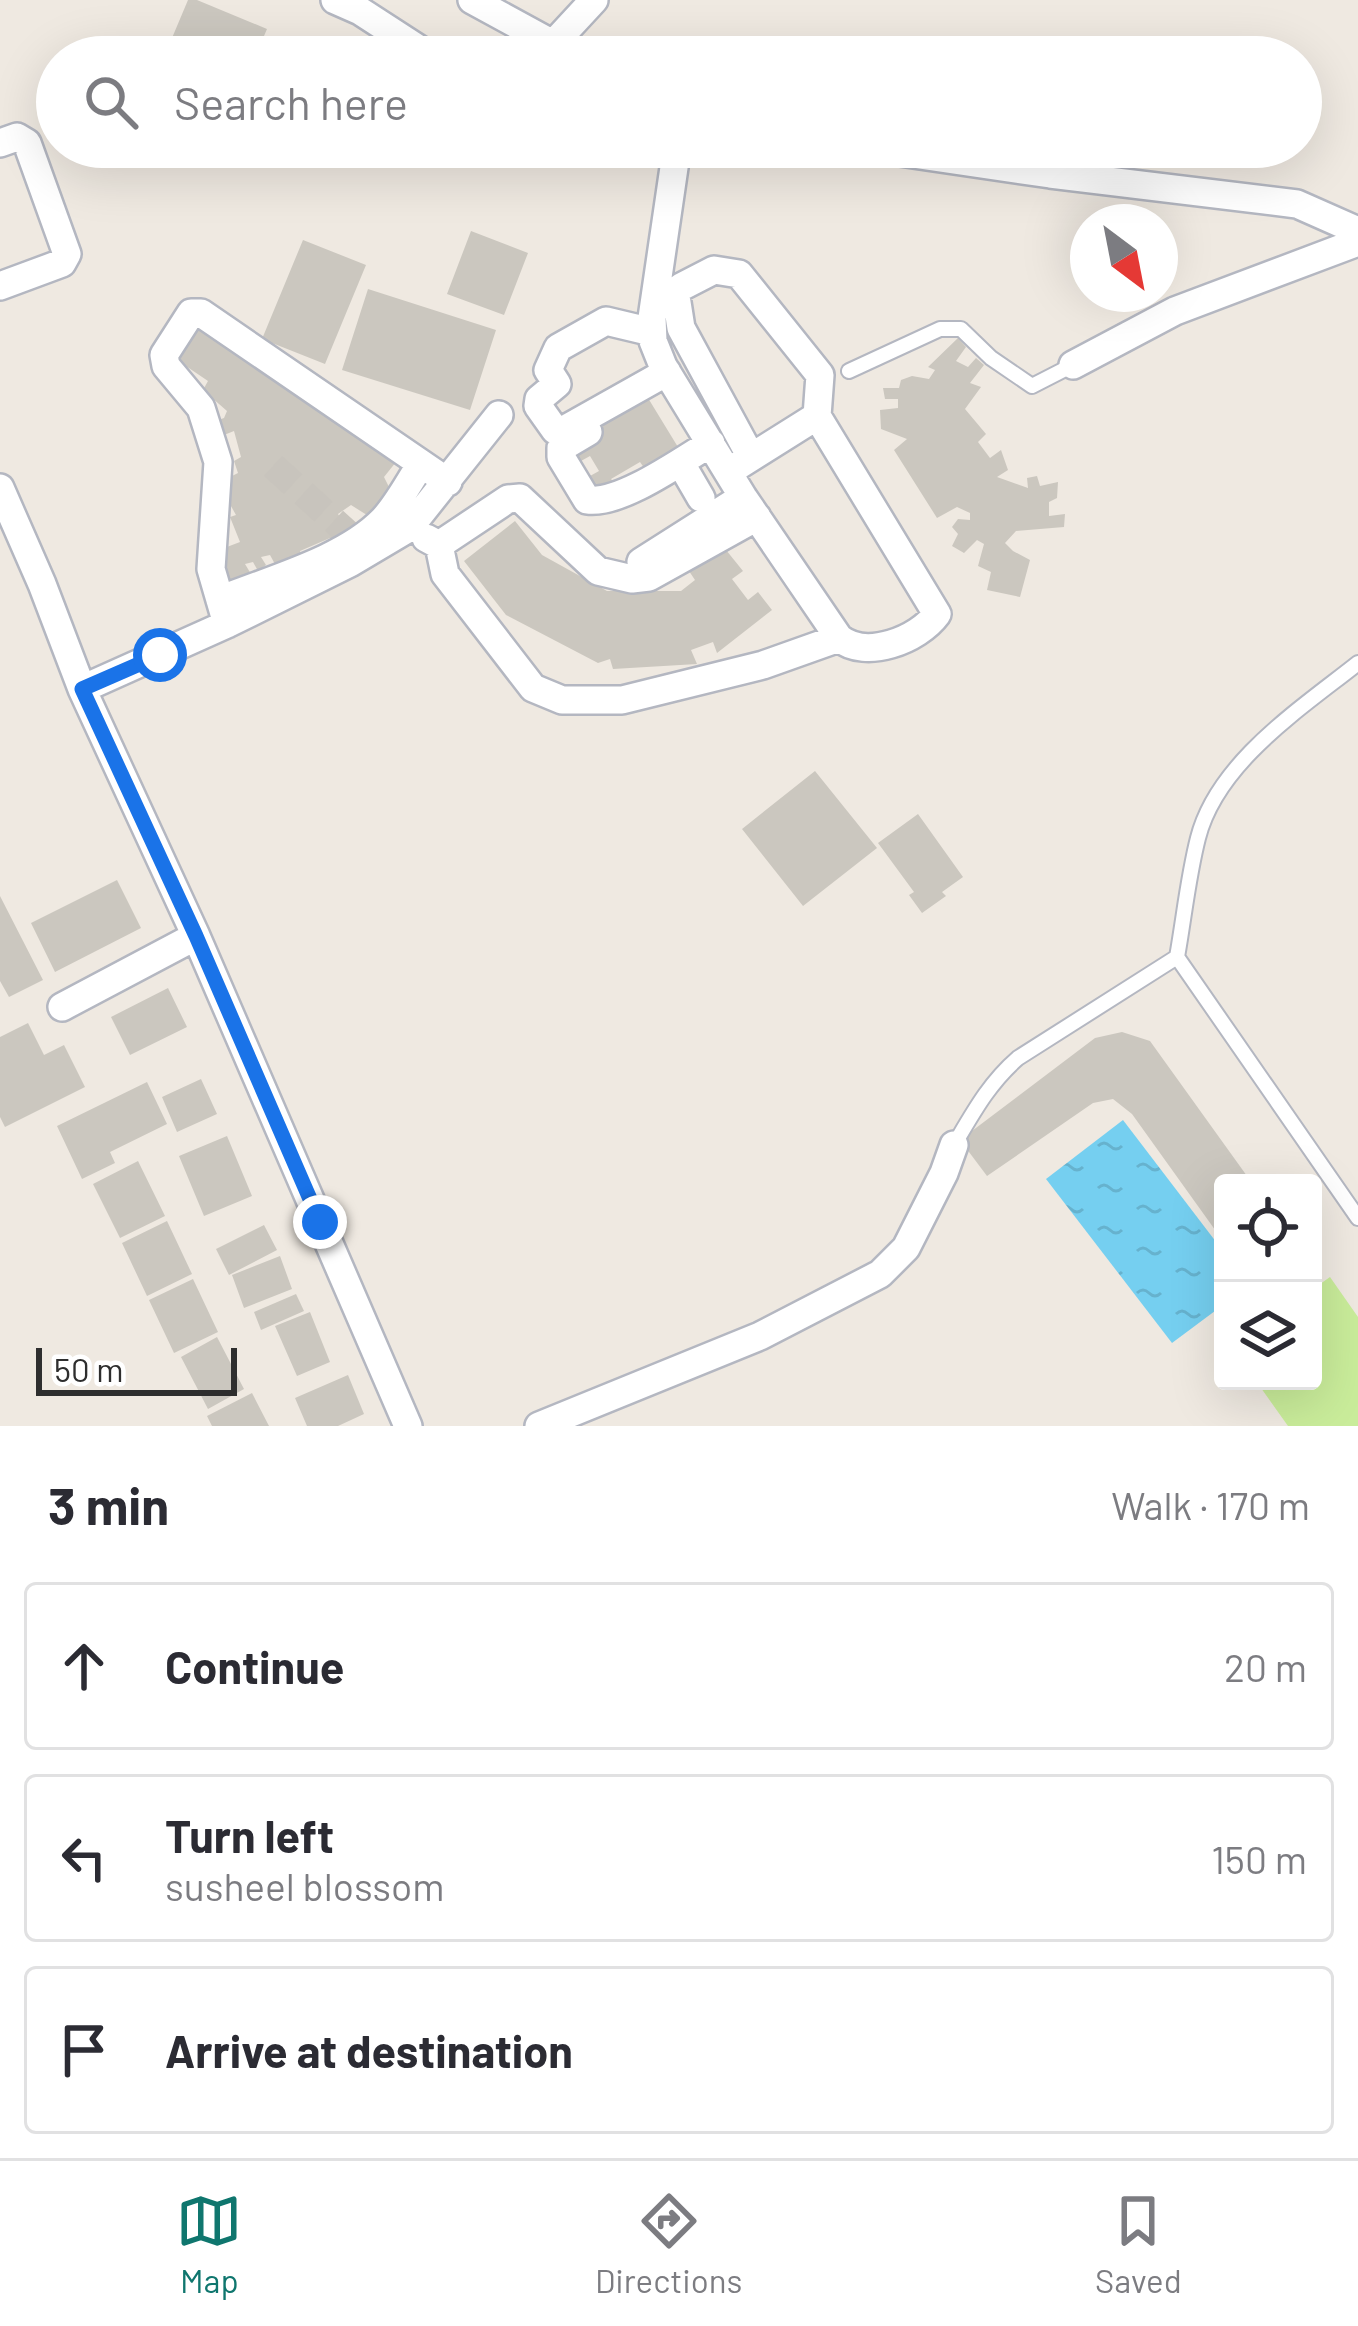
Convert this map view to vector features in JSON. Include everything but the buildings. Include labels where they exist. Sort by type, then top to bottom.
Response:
[{"type":"street","points":[[335,0],[399,36]]},
{"type":"street","points":[[472,0],[526,36]]},
{"type":"street","points":[[560,36],[594,0]]},
{"type":"street","points":[[0,143],[16,137],[27,143],[67,254],[62,263],[0,286]]},
{"type":"street","points":[[673,168],[652,318],[653,341],[670,377],[726,455]]},
{"type":"street","points":[[1009,168],[1297,204],[1358,231]]},
{"type":"street","points":[[1073,365],[1174,311],[1358,242]]},
{"type":"street","points":[[714,270],[739,274],[820,375],[817,416],[937,614],[929,624],[878,648],[848,645],[839,638],[750,507],[726,455],[681,328],[676,296],[681,287],[714,270]]},
{"type":"street","points":[[223,612],[211,569],[218,462],[200,408],[166,366],[164,355],[191,314],[201,314],[448,482]]},
{"type":"street","points":[[652,332],[606,321],[558,348],[548,370],[556,388],[539,399],[538,406],[555,430],[562,431],[670,377]]},
{"type":"street","points":[[670,377],[561,448],[561,457],[586,500],[596,502],[726,455],[817,416]]},
{"type":"street","points":[[223,612],[350,563],[410,528],[499,416]]},
{"type":"street","points":[[584,523],[682,467],[726,455]]},
{"type":"street","points":[[82,689],[335,554],[382,520],[422,464]]},
{"type":"street","points":[[682,467],[701,498]]},
{"type":"street","points":[[0,488],[82,689],[196,936],[408,1426]]},
{"type":"street","points":[[439,545],[508,499],[520,498],[598,571],[619,576],[750,507]]},
{"type":"street","points":[[410,528],[439,545],[445,574],[532,688],[562,700],[622,700],[763,664],[839,638]]},
{"type":"street","points":[[62,1007],[196,936]]},
{"type":"street","points":[[539,1426],[760,1336],[880,1274],[906,1248],[954,1145]]},
{"type":"lane","points":[[849,371],[940,329],[961,329],[991,358],[1032,386],[1073,365]]},
{"type":"lane","points":[[1358,663],[1293,714],[1227,776],[1199,834],[1177,958],[1358,1218]]},
{"type":"lane","points":[[954,1145],[984,1094],[1018,1058],[1177,958]]},
{"type":"green space","points":[[1330,1277],[1358,1317],[1358,1426],[1288,1426],[1262,1390],[1322,1390],[1322,1283]]},
{"type":"water","points":[[1123,1120],[1214,1239],[1214,1312],[1172,1343],[1046,1179]]},
{"type":"tunnel","points":[[273,466],[352,537]]},
{"type":"route","points":[[160,655],[82,689],[320,1222]]}]
